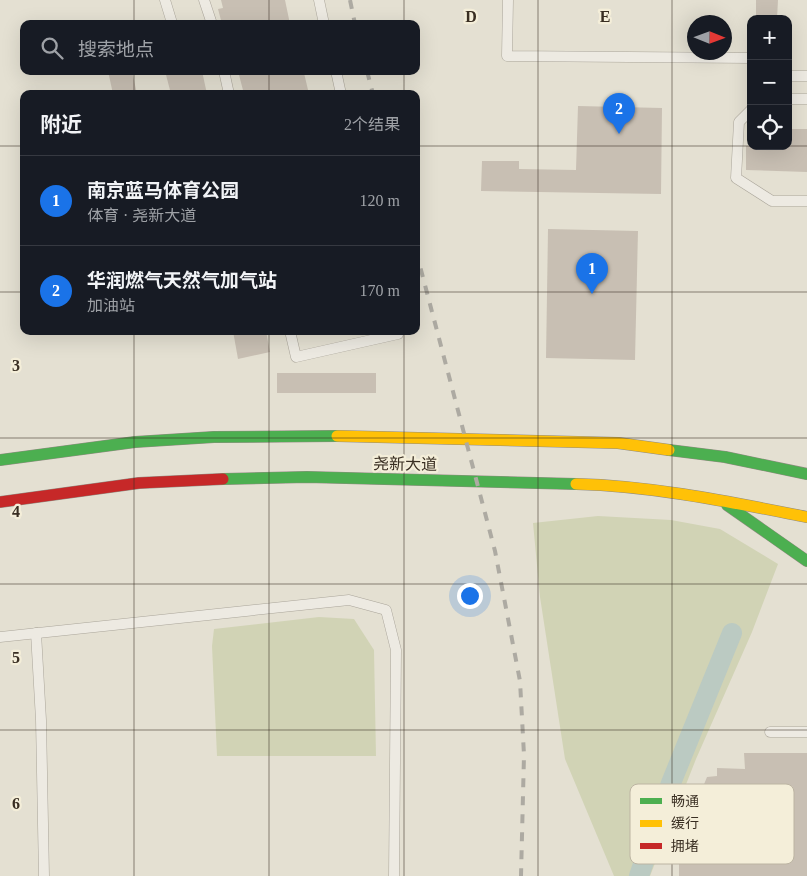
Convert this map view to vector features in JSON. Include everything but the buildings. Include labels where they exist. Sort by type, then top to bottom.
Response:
[{"type":"main road","name":"尧新大道","points":[[0,460],[135,442],[214,437],[308,435],[618,443],[725,458],[807,474]]},
{"type":"main road","name":"尧新大道","points":[[0,502],[139,484],[216,479],[307,477],[615,485],[718,499],[807,517]]},
{"type":"main road","points":[[718,499],[807,561]]},
{"type":"lane","points":[[165,0],[171,20]]},
{"type":"lane","points":[[204,0],[211,20]]},
{"type":"lane","points":[[319,0],[323,20]]},
{"type":"lane","points":[[508,0],[507,56],[747,58]]},
{"type":"lane","points":[[225,75],[228,90]]},
{"type":"lane","points":[[337,75],[340,90]]},
{"type":"lane","points":[[792,76],[807,76]]},
{"type":"lane","points":[[792,99],[807,99]]},
{"type":"lane","points":[[747,114],[739,122],[736,178],[772,201],[807,201]]},
{"type":"lane","points":[[291,335],[296,357],[394,335]]},
{"type":"lane","points":[[0,637],[348,600],[386,610],[396,650],[394,876]]},
{"type":"lane","points":[[36,634],[41,720],[44,876]]},
{"type":"lane","points":[[770,732],[807,732]]},
{"type":"green space","points":[[598,516],[671,520],[720,529],[778,564],[752,632],[686,784],[630,784],[630,864],[655,864],[650,876],[614,876],[565,759],[540,597],[533,523]]},
{"type":"green space","points":[[319,617],[354,619],[374,650],[376,756],[217,756],[212,646],[214,629]]},
{"type":"waterway","points":[[671,784],[732,633]]},
{"type":"waterway","points":[[639,876],[643,864]]},
{"type":"railway","points":[[350,0],[354,20]]},
{"type":"railway","points":[[368,75],[372,90]]},
{"type":"railway","points":[[420,266],[495,551],[520,681],[524,755],[521,876]]},
{"type":"traffic: fast","points":[[0,460],[135,442],[214,437],[337,436]]},
{"type":"traffic: fast","points":[[669,450],[725,457],[807,474]]},
{"type":"traffic: fast","points":[[223,479],[307,477],[576,484]]},
{"type":"traffic: fast","points":[[727,505],[807,561]]},
{"type":"traffic: slow","points":[[337,436],[618,443],[669,450]]},
{"type":"traffic: slow","points":[[576,484],[663,491],[807,517]]},
{"type":"traffic: jam","points":[[0,502],[139,483],[223,479]]},
{"type":"place","name":"华润燃气天然气加气站","points":[[619,134]]},
{"type":"place","name":"南京蓝马体育公园","points":[[592,294]]}]
